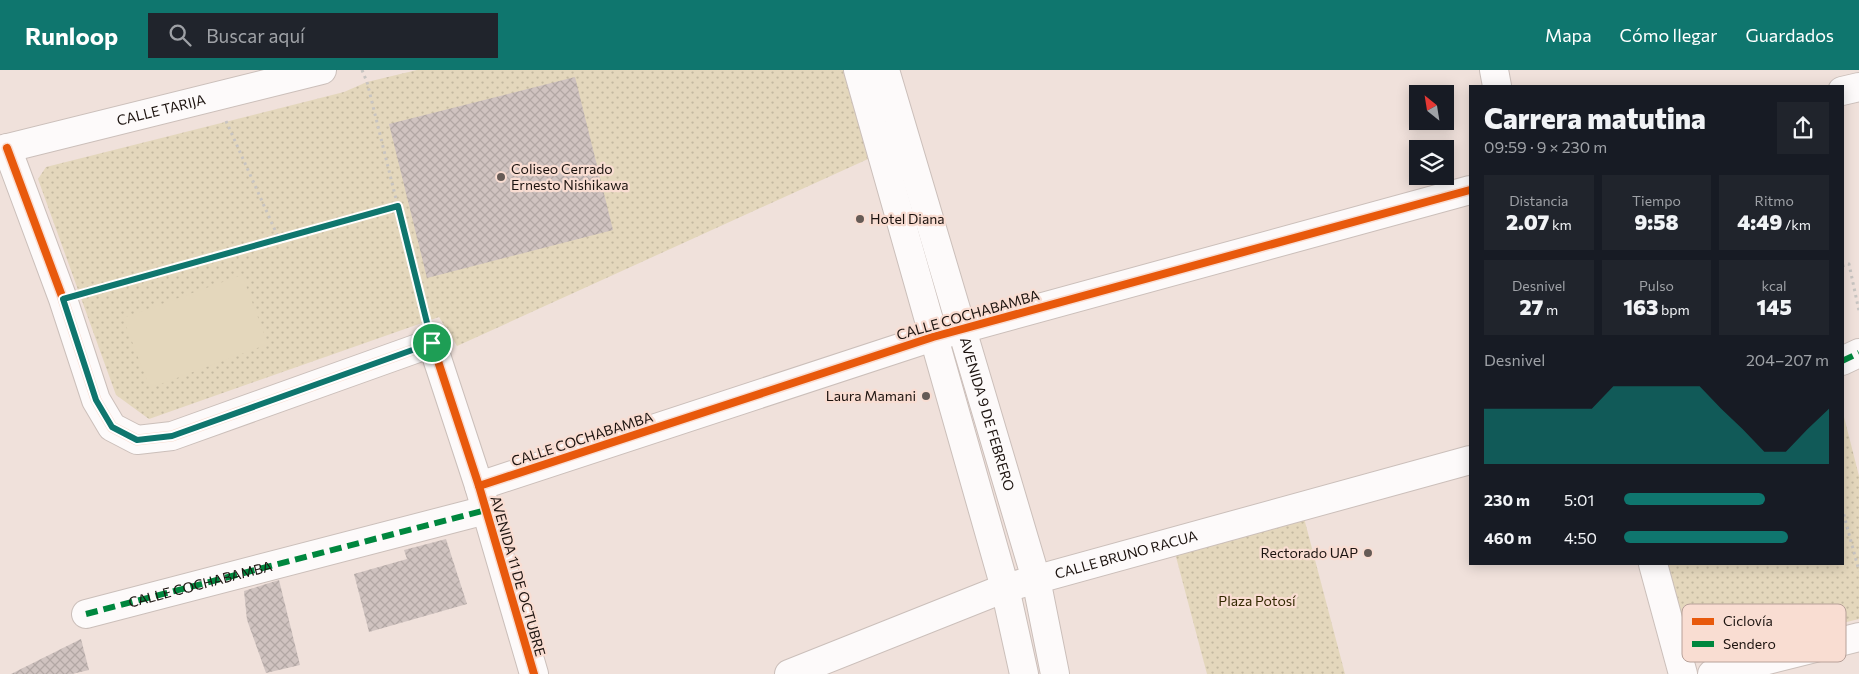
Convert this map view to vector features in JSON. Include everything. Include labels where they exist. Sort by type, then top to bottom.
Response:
[{"type":"street","name":"CALLE TARIJA","points":[[4,149],[216,98],[322,70]]},
{"type":"street","name":"AVENIDA 9 DE FEBRERO","points":[[858,70],[1005,588],[1024,674]]},
{"type":"street","name":"AVENIDA 9 DE FEBRERO","points":[[885,70],[1036,579],[1055,674]]},
{"type":"street","points":[[1494,70],[1497,85]]},
{"type":"street","points":[[1844,91],[1859,87]]},
{"type":"street","points":[[4,149],[63,299],[96,400],[112,427],[137,440],[172,436],[432,343]]},
{"type":"street","name":"CALLE COCHABAMBA","points":[[86,614],[483,498],[933,337],[1469,190]]},
{"type":"street","name":"AVENIDA 11 DE OCTUBRE","points":[[432,343],[483,498],[534,674]]},
{"type":"street","points":[[1844,360],[1859,353]]},
{"type":"street","name":"CALLE BRUNO RACUA","points":[[789,674],[1005,588],[1469,460]]},
{"type":"street","points":[[1653,565],[1682,674]]},
{"type":"street","points":[[1846,640],[1859,637]]},
{"type":"street","points":[[1712,674],[1760,662]]},
{"type":"path","points":[[362,70],[432,343]]},
{"type":"path","points":[[216,98],[279,239]]},
{"type":"path","points":[[63,299],[398,206]]},
{"type":"path","points":[[1844,265],[1849,264],[1859,311]]},
{"type":"path","points":[[1844,512],[1859,572]]},
{"type":"green space","points":[[417,70],[844,70],[868,159],[457,346],[439,317],[149,419],[116,395],[38,179],[46,167],[344,92],[367,82]]},
{"type":"green space","points":[[242,275],[268,344],[150,388],[123,318]]},
{"type":"green space","points":[[1844,417],[1859,476],[1859,619],[1846,622],[1846,604],[1682,604],[1682,620],[1667,565],[1844,565]]},
{"type":"green space","name":"Plaza Potosí","points":[[1304,518],[1345,674],[1207,674],[1175,553]]},
{"type":"building","name":"Coliseo Cerrado Ernesto Nishikawa","points":[[575,77],[613,230],[427,278],[389,124]]},
{"type":"building","points":[[446,539],[467,604],[369,632],[354,574],[407,559],[404,550]]},
{"type":"building","points":[[279,580],[300,665],[266,673],[247,620],[244,591]]},
{"type":"building","points":[[81,639],[89,670],[72,674],[11,674]]},
{"type":"marked path","points":[[1844,360],[1859,353]]},
{"type":"marked path","points":[[86,614],[486,510]]},
{"type":"cycle path","points":[[7,148],[63,299],[96,400],[112,427],[137,440],[172,436],[432,343],[479,486],[534,674]]},
{"type":"cycle path","points":[[479,486],[933,337],[1469,190]]},
{"type":"place","name":"Coliseo Cerrado Ernesto Nishikawa","points":[[501,177]]},
{"type":"place","name":"Hotel Diana","points":[[860,219]]},
{"type":"place","name":"Laura Mamani","points":[[926,396]]},
{"type":"place","name":"Rectorado UAP","points":[[1368,553]]},
{"type":"route","points":[[398,206],[432,343],[172,436],[137,440],[112,427],[96,400],[63,299],[398,206]]}]
